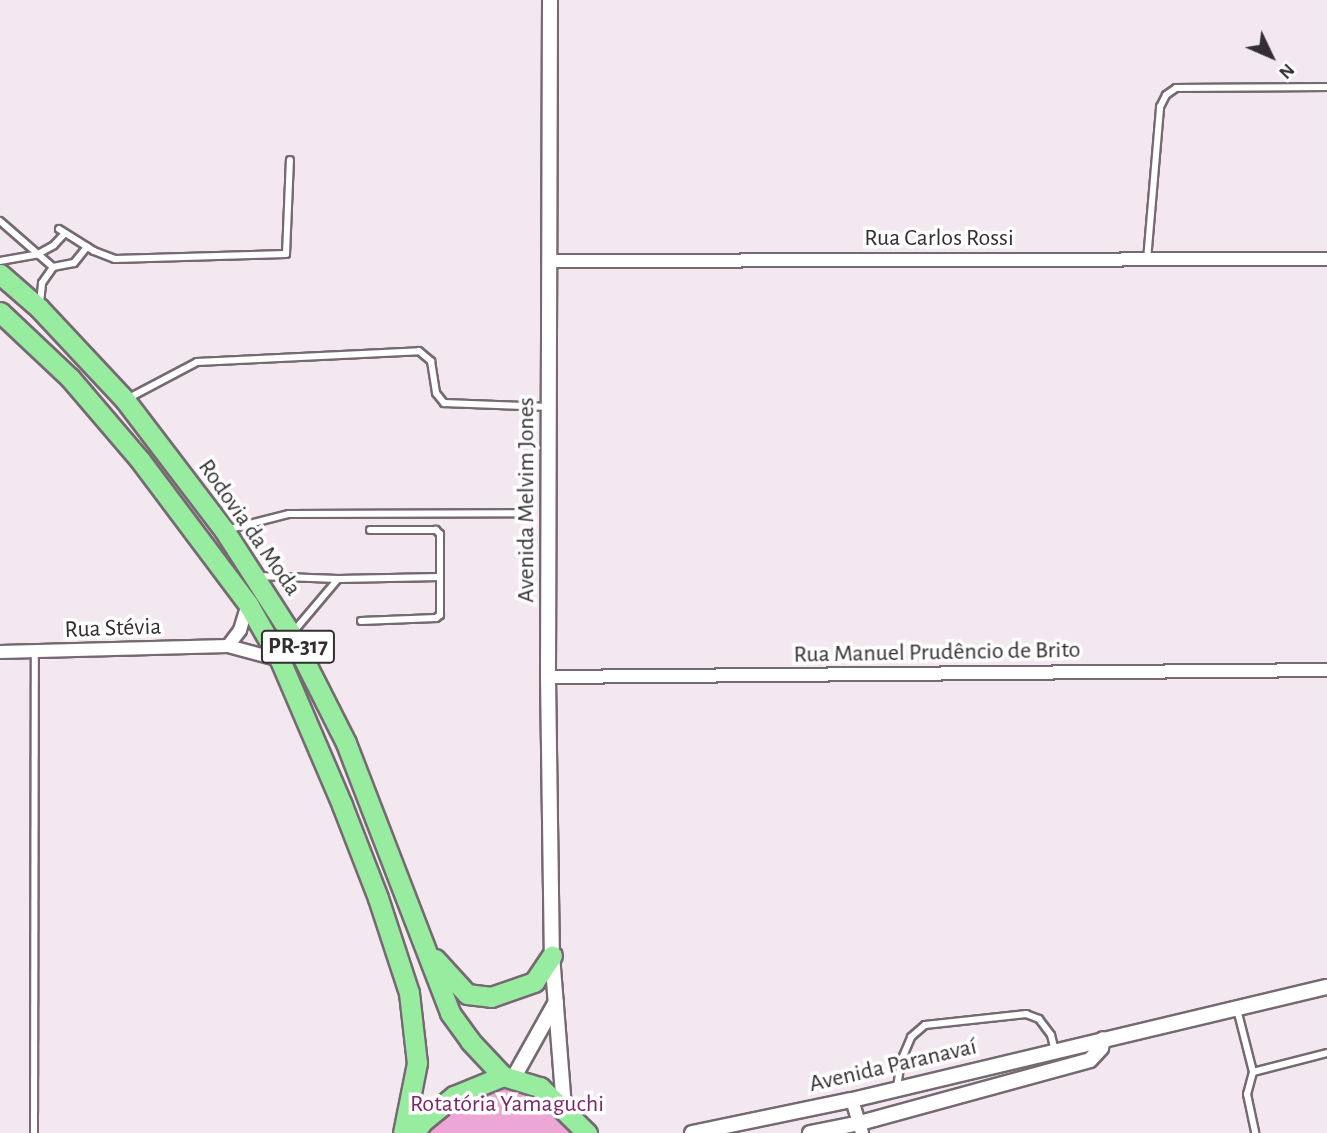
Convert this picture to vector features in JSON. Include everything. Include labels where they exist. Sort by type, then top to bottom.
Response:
[{"type":"highway","name":"Rodovia da Moda","points":[[0,274],[39,308],[125,400],[224,530],[255,576],[291,634],[346,743],[450,1013],[470,1041],[508,1077]]},
{"type":"highway","name":"Rodovia da Moda","points":[[0,312],[70,378],[107,420],[191,525],[248,604],[280,660],[347,818],[409,993],[417,1063],[403,1133]]},
{"type":"highway","points":[[420,936],[446,974],[467,994],[491,997],[534,982],[552,956]]},
{"type":"highway","points":[[414,1133],[423,1121],[454,1096],[508,1077],[540,1087],[587,1133]]},
{"type":"street","name":"Avenida Melvim Jones","points":[[550,0],[548,677],[552,956],[564,1108]]},
{"type":"street","name":"Rua Carlos Rossi","points":[[551,261],[1327,259]]},
{"type":"street","points":[[228,646],[240,630],[248,604]]},
{"type":"street","name":"Rua Stévia","points":[[0,652],[228,646],[280,660]]},
{"type":"street","name":"Rua Manuel Prudêncio de Brito","points":[[548,677],[1327,670]]},
{"type":"street","name":"Avenida Paranavaí","points":[[692,1133],[852,1100],[1327,988]]},
{"type":"street","points":[[508,1077],[557,1001]]},
{"type":"street","name":"Avenida Paranavaí","points":[[810,1133],[861,1128],[1090,1060],[1097,1054],[1103,1039]]},
{"type":"street","points":[[852,1100],[861,1128]]},
{"type":"lane","points":[[1147,260],[1160,107],[1166,95],[1176,88],[1327,87]]},
{"type":"lane","points":[[0,261],[38,254],[54,245],[62,231],[115,259],[286,254],[290,160]]},
{"type":"lane","points":[[0,221],[53,267]]},
{"type":"lane","points":[[39,308],[42,283],[53,267],[74,263],[88,247]]},
{"type":"lane","points":[[125,400],[197,362],[419,351],[431,361],[436,393],[444,403],[550,407]]},
{"type":"lane","points":[[224,530],[289,514],[520,513]]},
{"type":"lane","points":[[361,621],[436,618],[440,615],[440,534],[436,530],[370,530]]},
{"type":"lane","points":[[255,576],[338,579],[440,577]]},
{"type":"lane","points":[[291,634],[338,579]]},
{"type":"lane","points":[[34,1133],[35,652]]},
{"type":"lane","points":[[1237,1009],[1253,1072],[1247,1094],[1255,1133]]},
{"type":"lane","points":[[896,1089],[901,1061],[911,1037],[925,1025],[1026,1014],[1039,1019],[1051,1035],[1055,1051]]},
{"type":"lane","points":[[1253,1072],[1327,1053]]},
{"type":"green space","name":"Rotatória Yamaguchi","points":[[514,1077],[587,1133],[414,1133],[423,1121]]}]
